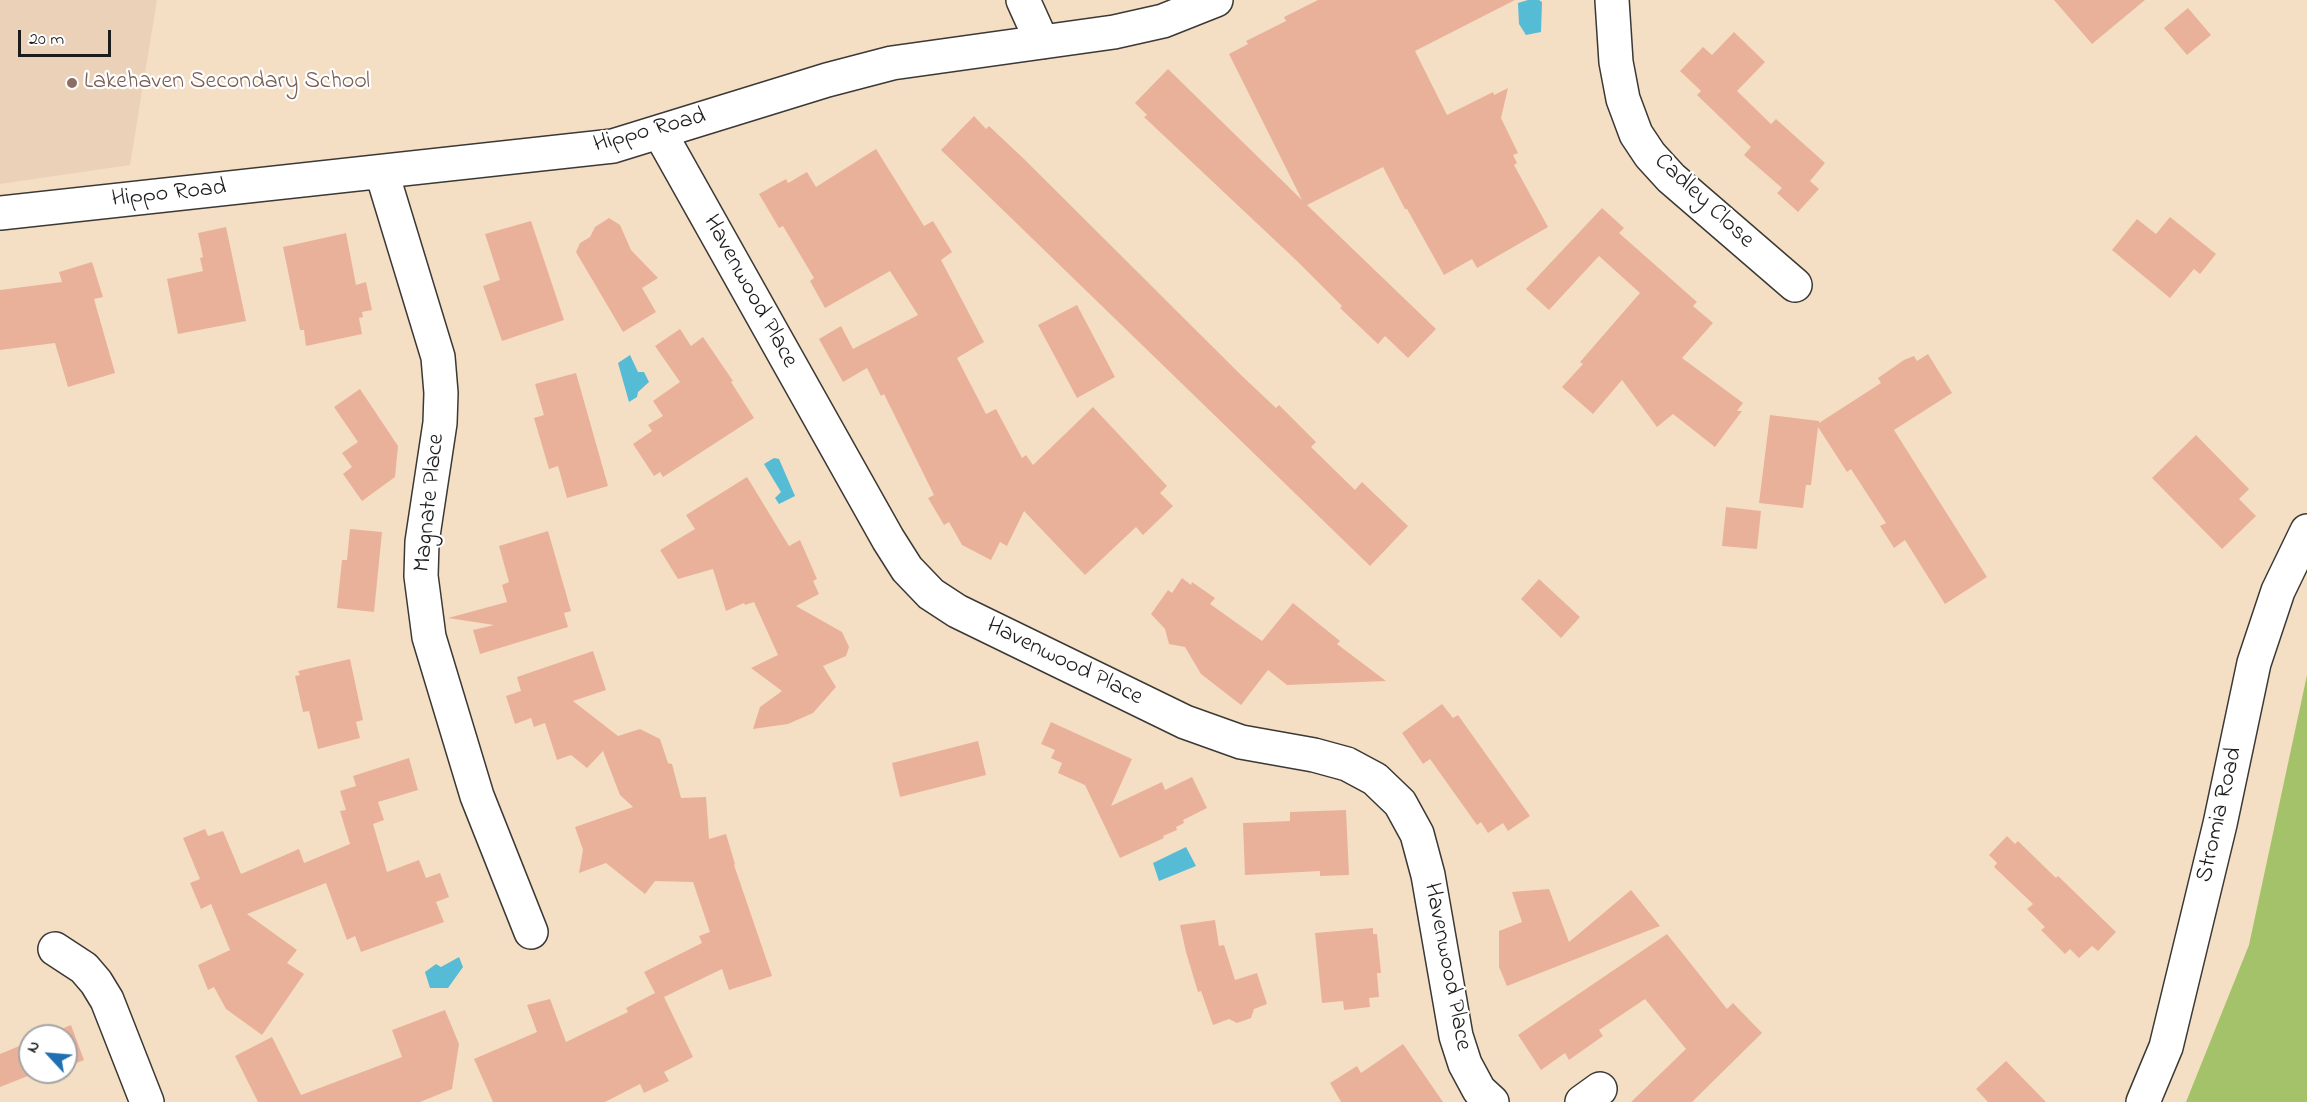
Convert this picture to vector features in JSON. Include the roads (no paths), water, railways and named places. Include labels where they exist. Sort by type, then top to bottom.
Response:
[{"type":"street","points":[[1023,0],[1042,42]]},
{"type":"street","name":"Hippo Road","points":[[0,213],[613,147],[827,80],[892,63],[1114,32],[1162,21],[1216,0]]},
{"type":"street","name":"Cadley Close","points":[[1612,0],[1616,62],[1623,99],[1628,115],[1646,148],[1671,178],[1795,285]]},
{"type":"street","name":"Havenwood Place","points":[[660,133],[888,539],[907,569],[931,594],[957,611],[1201,729],[1241,742],[1314,754],[1347,764],[1375,779],[1400,803],[1418,834],[1428,875],[1456,1036],[1465,1064],[1479,1090],[1492,1102]]},
{"type":"street","name":"Magnate Place","points":[[382,173],[438,357],[441,393],[440,423],[422,542],[421,576],[429,638],[477,796],[531,932]]},
{"type":"street","name":"Stromia Road","points":[[2143,1102],[2166,1047],[2220,824],[2254,663],[2278,591],[2307,531]]},
{"type":"street","points":[[55,949],[84,968],[108,1000],[147,1102]]},
{"type":"water","points":[[1528,0],[1542,2],[1541,32],[1526,35],[1519,24],[1518,3]]},
{"type":"water","points":[[630,355],[638,372],[644,372],[649,382],[638,392],[637,397],[629,402],[618,363]]},
{"type":"water","points":[[774,458],[779,459],[795,496],[779,504],[775,498],[781,492],[764,464]]},
{"type":"water","points":[[1186,847],[1196,866],[1159,881],[1153,863]]},
{"type":"water","points":[[459,957],[463,967],[448,988],[430,988],[425,972],[436,964],[441,967]]},
{"type":"place","name":"Lakehaven Secondary School","points":[[72,83]]}]
